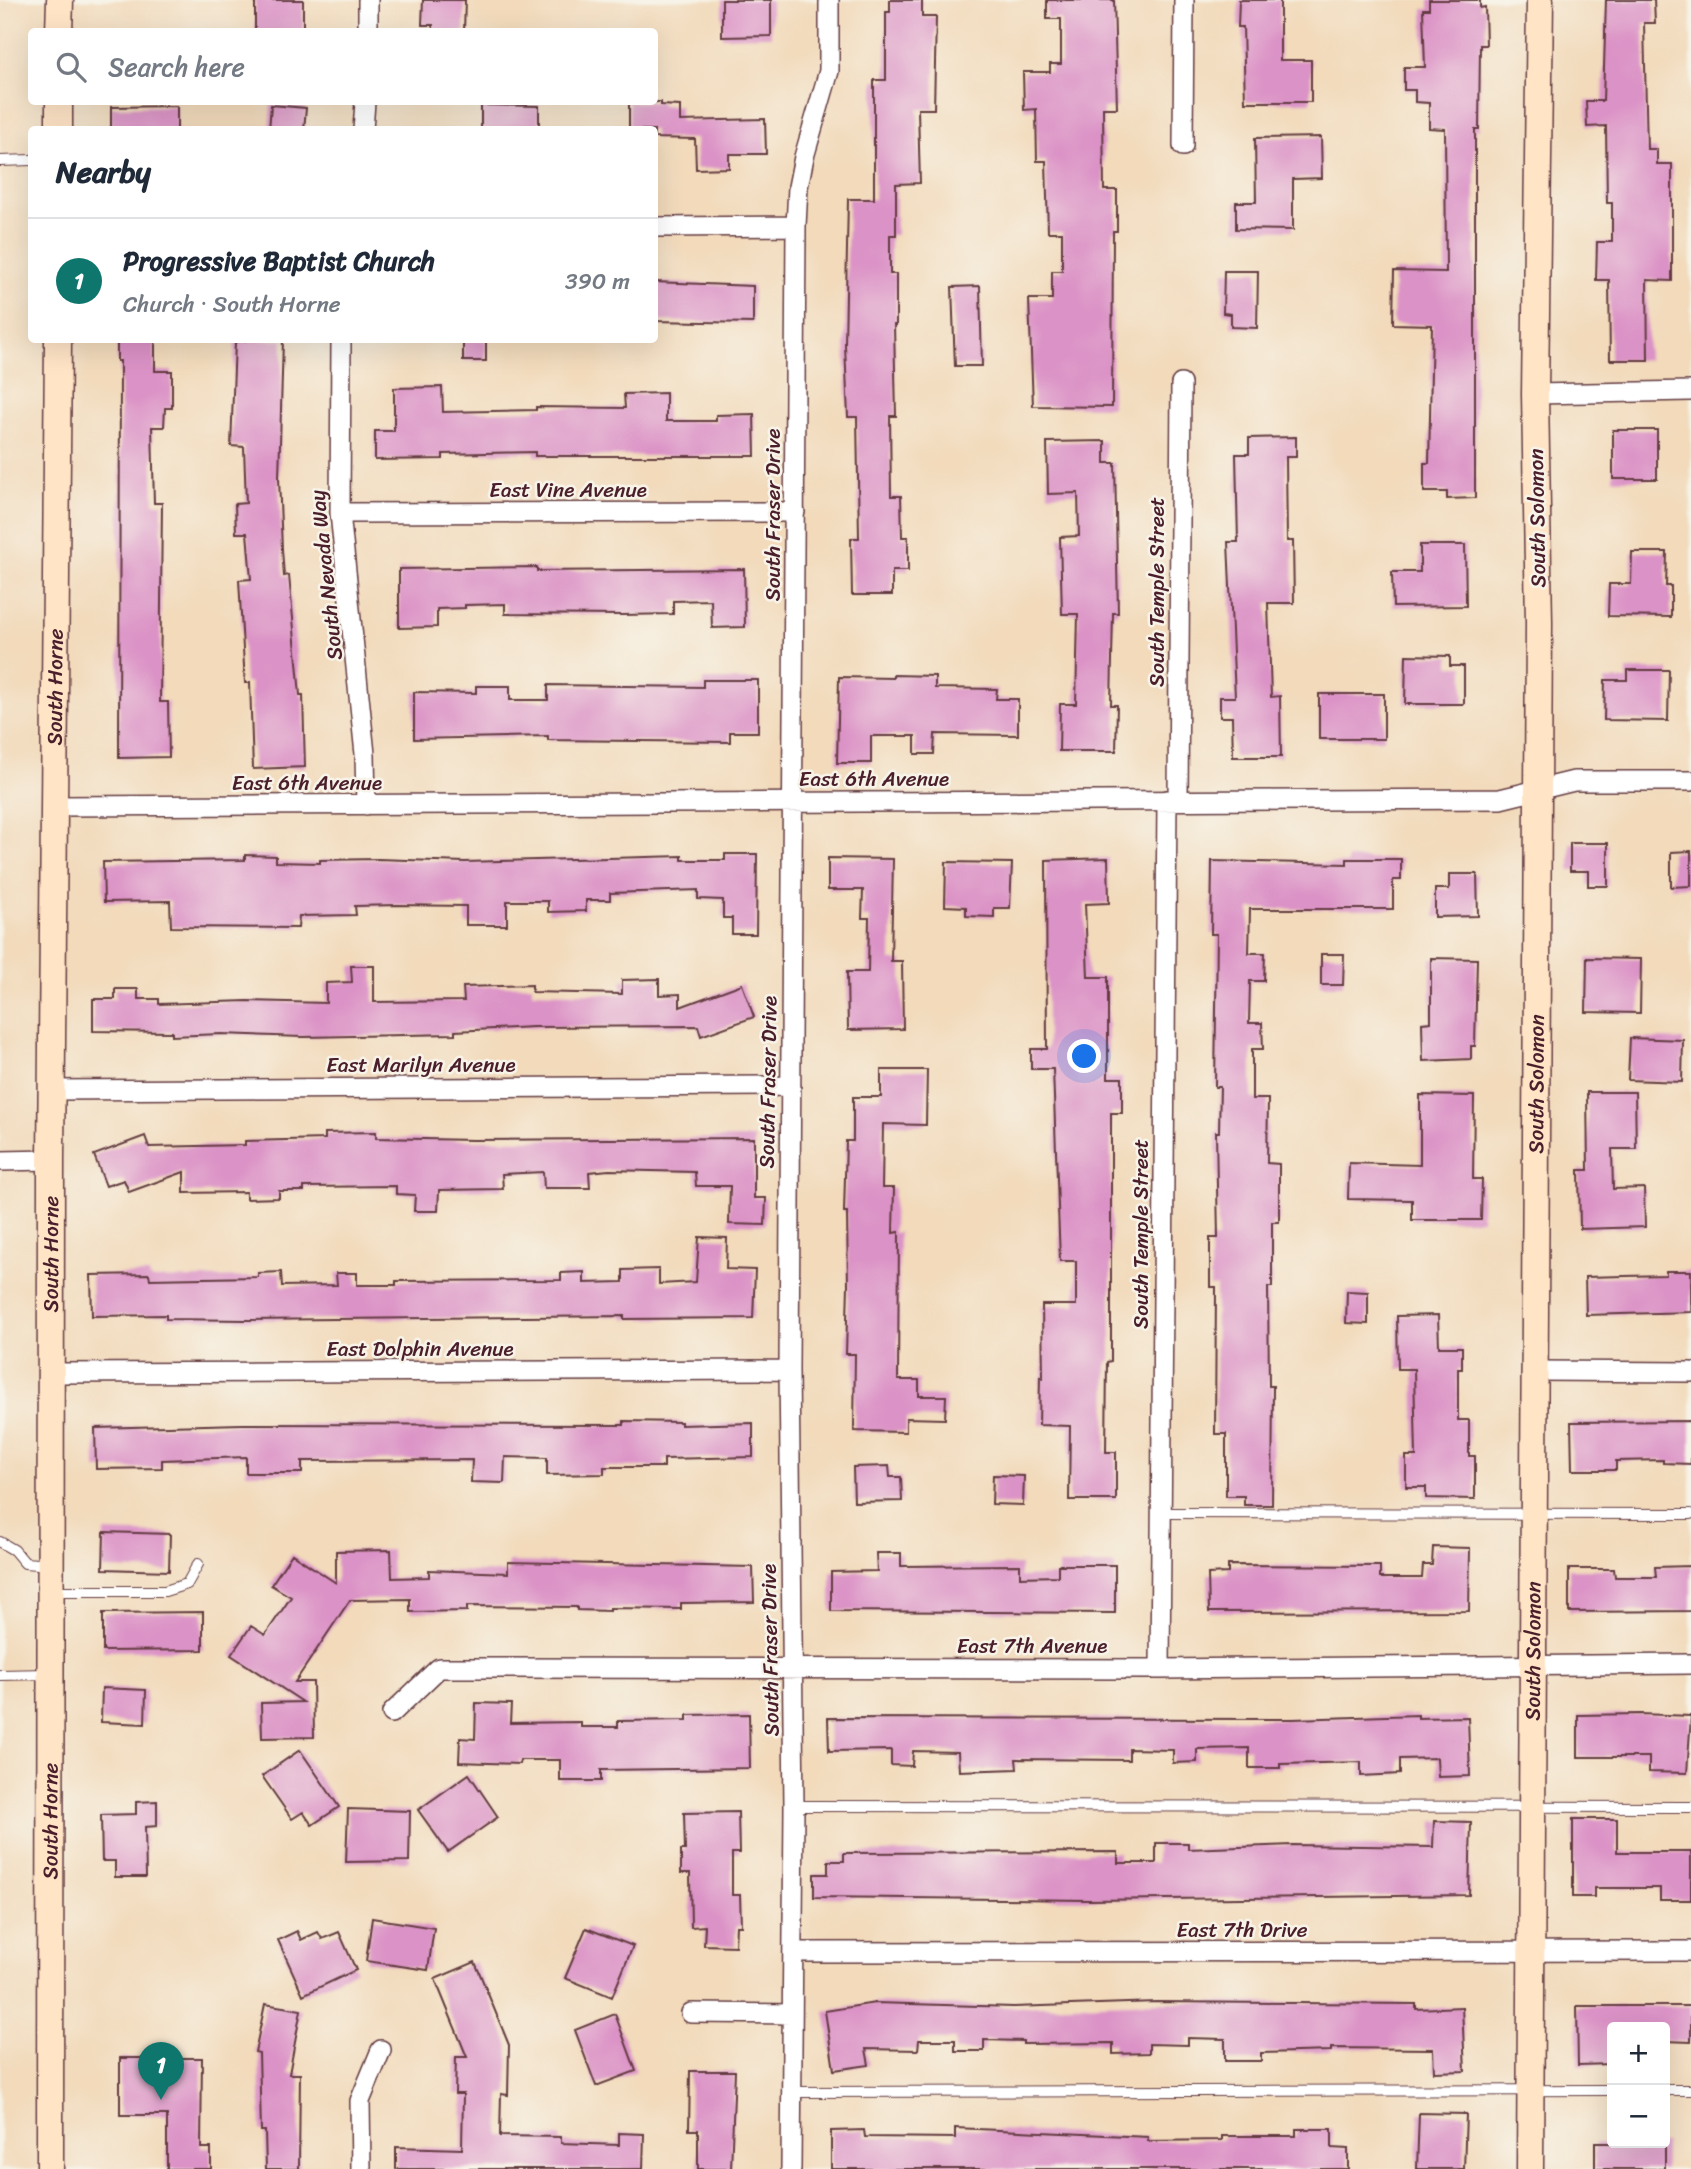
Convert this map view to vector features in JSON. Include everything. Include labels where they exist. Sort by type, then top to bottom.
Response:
[{"type":"street","points":[[60,0],[60,28]]},
{"type":"street","points":[[368,0],[368,28]]},
{"type":"street","name":"South Fraser Drive","points":[[791,2169],[794,1806],[789,1370],[795,802],[796,226],[804,157],[829,71],[829,0]]},
{"type":"street","points":[[1183,146],[1184,0]]},
{"type":"street","name":"South Solomon","points":[[1530,2169],[1531,1515],[1535,1371],[1536,790],[1539,623],[1535,394],[1540,0]]},
{"type":"street","points":[[59,105],[59,126]]},
{"type":"street","points":[[363,126],[365,105]]},
{"type":"street","points":[[658,227],[796,226]]},
{"type":"street","name":"South Horne","points":[[50,2169],[51,1160],[58,343]]},
{"type":"street","name":"South Nevada Way","points":[[341,343],[338,440],[340,513],[365,754],[366,805]]},
{"type":"street","name":"South Temple Street","points":[[1160,1669],[1181,384]]},
{"type":"street","points":[[1535,394],[1691,391]]},
{"type":"street","name":"East Vine Avenue","points":[[340,513],[795,512]]},
{"type":"street","name":"East 6th Avenue","points":[[55,806],[1500,799],[1574,781],[1691,780]]},
{"type":"street","name":"East Marilyn Avenue","points":[[52,1090],[791,1086]]},
{"type":"street","points":[[0,1161],[51,1160]]},
{"type":"street","name":"East Dolphin Avenue","points":[[51,1374],[789,1370]]},
{"type":"street","points":[[1535,1371],[1691,1372]]},
{"type":"street","name":"East 7th Avenue","points":[[392,1713],[439,1668],[1160,1669],[1691,1664]]},
{"type":"street","name":"East 7th Drive","points":[[793,1952],[1691,1951]]},
{"type":"street","points":[[691,2013],[792,2014]]},
{"type":"street","points":[[361,2169],[360,2101],[381,2050]]},
{"type":"lane","points":[[0,161],[28,160]]},
{"type":"lane","points":[[1161,1513],[1691,1514]]},
{"type":"lane","points":[[0,1542],[14,1550],[25,1563],[52,1564]]},
{"type":"lane","points":[[52,1591],[165,1591],[187,1584],[198,1564]]},
{"type":"lane","points":[[0,1675],[52,1674]]},
{"type":"lane","points":[[794,1806],[1691,1807]]},
{"type":"lane","points":[[791,2092],[1607,2090]]},
{"type":"lane","points":[[1670,2090],[1691,2090]]},
{"type":"building","points":[[255,0],[303,0],[303,28],[255,28]]},
{"type":"building","points":[[423,0],[465,0],[464,28],[433,28],[433,25],[422,25]]},
{"type":"building","points":[[722,0],[771,0],[771,36],[722,37]]},
{"type":"building","points":[[890,0],[922,0],[922,17],[936,17],[934,109],[918,109],[920,183],[896,184],[896,235],[890,235],[890,274],[896,274],[896,416],[890,416],[891,496],[901,496],[902,537],[908,537],[908,571],[892,571],[892,595],[852,595],[851,538],[859,538],[857,417],[848,417],[845,345],[848,199],[874,199],[874,80],[886,80],[886,12],[890,12]]},
{"type":"building","points":[[1047,0],[1114,0],[1117,108],[1103,108],[1104,190],[1117,190],[1117,231],[1113,231],[1112,407],[1033,406],[1029,299],[1052,299],[1052,271],[1062,271],[1062,232],[1048,232],[1046,161],[1037,161],[1036,109],[1024,110],[1023,72],[1050,72],[1050,64],[1061,64],[1061,19],[1047,19]]},
{"type":"building","points":[[1239,0],[1280,0],[1280,60],[1311,60],[1311,102],[1245,102],[1243,27],[1238,27]]},
{"type":"building","points":[[1429,0],[1480,0],[1480,8],[1485,7],[1486,45],[1480,45],[1479,129],[1475,129],[1475,498],[1447,499],[1447,492],[1424,492],[1424,463],[1429,463],[1432,325],[1393,324],[1394,271],[1446,272],[1445,129],[1429,128],[1429,103],[1415,102],[1415,90],[1404,90],[1404,67],[1425,67],[1423,9],[1429,9]]},
{"type":"building","points":[[1606,0],[1654,0],[1655,23],[1644,23],[1647,149],[1657,149],[1657,164],[1672,164],[1672,281],[1647,280],[1648,360],[1610,360],[1609,280],[1596,280],[1597,242],[1612,242],[1612,203],[1607,203],[1606,126],[1587,127],[1586,101],[1603,101]]},
{"type":"building","points":[[658,102],[661,102],[661,105],[680,106],[680,121],[765,119],[766,154],[729,154],[729,168],[696,169],[695,139],[658,138],[658,126],[629,126],[629,105],[658,105]]},
{"type":"building","points":[[271,105],[306,108],[304,126],[269,126]]},
{"type":"building","points":[[481,105],[539,106],[539,126],[481,126]]},
{"type":"building","points":[[177,106],[177,126],[111,126],[111,107]]},
{"type":"building","points":[[1321,137],[1322,178],[1293,179],[1293,230],[1236,229],[1236,202],[1256,202],[1255,138]]},
{"type":"building","points":[[1224,271],[1258,271],[1257,328],[1231,327],[1231,314],[1223,313]]},
{"type":"building","points":[[658,282],[753,286],[753,323],[658,321]]},
{"type":"building","points":[[980,286],[982,366],[955,366],[952,287]]},
{"type":"building","points":[[117,343],[155,343],[155,371],[172,371],[172,408],[165,408],[164,427],[152,427],[154,503],[162,503],[160,702],[168,702],[169,757],[119,758],[120,361],[117,361]]},
{"type":"building","points":[[235,343],[283,343],[279,478],[282,549],[284,576],[289,575],[300,695],[303,695],[305,767],[253,769],[250,683],[245,683],[239,580],[251,579],[247,533],[236,533],[235,504],[246,503],[244,447],[231,446]]},
{"type":"building","points":[[463,343],[486,343],[486,361],[463,361]]},
{"type":"building","points":[[442,387],[443,412],[536,410],[536,407],[625,408],[624,394],[666,393],[666,421],[716,421],[716,415],[754,414],[755,456],[535,456],[535,452],[443,454],[443,459],[375,460],[375,431],[394,431],[394,388]]},
{"type":"building","points":[[1613,430],[1657,430],[1657,479],[1613,479]]},
{"type":"building","points":[[1296,437],[1296,457],[1286,457],[1287,541],[1293,541],[1294,603],[1268,603],[1271,697],[1280,696],[1281,757],[1233,757],[1232,717],[1220,717],[1220,697],[1235,697],[1228,542],[1238,542],[1236,454],[1249,454],[1249,438]]},
{"type":"building","points":[[1105,441],[1105,463],[1115,463],[1118,613],[1113,613],[1111,705],[1117,705],[1116,751],[1059,751],[1060,704],[1076,704],[1078,614],[1062,614],[1060,537],[1079,536],[1078,493],[1048,494],[1047,442]]},
{"type":"building","points":[[1420,545],[1465,545],[1466,606],[1393,607],[1392,572],[1420,572]]},
{"type":"building","points":[[1632,552],[1667,552],[1666,586],[1671,586],[1671,617],[1608,616],[1609,584],[1631,584]]},
{"type":"building","points":[[537,567],[537,571],[744,569],[745,627],[712,628],[711,600],[673,601],[673,614],[505,614],[505,604],[465,605],[465,608],[437,609],[437,627],[399,628],[399,569]]},
{"type":"building","points":[[1406,655],[1450,656],[1450,666],[1464,666],[1464,704],[1405,704]]},
{"type":"building","points":[[1627,670],[1669,670],[1668,721],[1604,720],[1605,680],[1627,680]]},
{"type":"building","points":[[893,675],[935,676],[935,688],[997,689],[996,699],[1018,699],[1018,735],[935,734],[934,754],[915,754],[915,736],[871,736],[871,763],[837,763],[839,677],[893,678]]},
{"type":"building","points":[[703,680],[758,680],[758,732],[730,732],[730,742],[548,740],[548,736],[414,739],[414,692],[476,693],[476,686],[510,686],[510,700],[548,700],[548,685],[703,687]]},
{"type":"building","points":[[1319,694],[1384,694],[1384,739],[1319,739]]},
{"type":"building","points":[[1570,843],[1608,843],[1608,886],[1588,886],[1588,871],[1570,871]]},
{"type":"building","points":[[1691,851],[1691,886],[1671,887],[1671,852]]},
{"type":"building","points":[[725,854],[757,854],[756,934],[732,934],[732,918],[723,918],[723,900],[698,899],[698,890],[610,893],[610,900],[586,900],[586,911],[548,912],[548,901],[507,901],[507,925],[466,925],[466,906],[397,905],[355,906],[356,915],[299,916],[298,928],[171,927],[170,901],[104,902],[103,862],[245,860],[245,855],[276,856],[276,862],[320,863],[320,860],[465,862],[682,856],[682,860],[725,860]]},
{"type":"building","points":[[828,858],[893,859],[891,961],[902,961],[903,1029],[848,1030],[847,972],[868,972],[869,918],[862,918],[863,890],[828,890]]},
{"type":"building","points":[[1108,858],[1109,903],[1085,904],[1088,977],[1108,977],[1108,1078],[1122,1078],[1122,1113],[1111,1113],[1111,1361],[1107,1362],[1106,1452],[1116,1452],[1116,1500],[1069,1500],[1070,1426],[1039,1425],[1040,1377],[1043,1378],[1042,1305],[1076,1305],[1076,1261],[1060,1261],[1053,1069],[1031,1069],[1031,1049],[1047,1049],[1046,860]]},
{"type":"building","points":[[1347,859],[1401,859],[1401,880],[1393,880],[1393,909],[1250,909],[1249,953],[1265,953],[1264,981],[1250,981],[1249,1023],[1262,1023],[1263,1049],[1252,1049],[1252,1099],[1268,1099],[1267,1163],[1279,1164],[1279,1222],[1272,1222],[1272,1287],[1268,1287],[1269,1386],[1273,1386],[1272,1505],[1244,1505],[1244,1496],[1226,1496],[1226,1434],[1215,1434],[1216,1287],[1210,1287],[1210,1238],[1218,1238],[1216,1132],[1219,1132],[1220,1087],[1215,1087],[1217,934],[1211,934],[1212,861],[1347,864]]},
{"type":"building","points":[[946,862],[1012,863],[1010,908],[994,908],[994,917],[966,916],[966,907],[945,906]]},
{"type":"building","points":[[1449,874],[1477,874],[1478,916],[1435,917],[1435,889],[1449,889]]},
{"type":"building","points":[[1321,954],[1344,954],[1343,985],[1321,985]]},
{"type":"building","points":[[1431,958],[1477,959],[1475,1046],[1471,1046],[1471,1059],[1423,1061],[1422,1023],[1431,1022]]},
{"type":"building","points":[[1587,958],[1641,959],[1640,1013],[1586,1012]]},
{"type":"building","points":[[351,966],[374,966],[374,1002],[464,1001],[463,987],[532,985],[532,992],[622,994],[622,980],[659,979],[659,995],[680,994],[680,1007],[742,984],[754,1017],[701,1036],[698,1026],[533,1027],[455,1031],[455,1034],[303,1037],[221,1034],[172,1036],[172,1032],[93,1031],[93,999],[115,999],[115,989],[138,989],[138,999],[159,999],[159,1004],[247,1001],[326,1003],[326,983],[352,982]]},
{"type":"building","points":[[1630,1038],[1683,1040],[1682,1082],[1628,1080]]},
{"type":"building","points":[[881,1070],[927,1070],[926,1125],[883,1124],[882,1188],[894,1188],[893,1233],[899,1232],[898,1380],[919,1380],[919,1396],[946,1396],[945,1419],[906,1418],[906,1432],[854,1431],[855,1354],[846,1354],[846,1141],[853,1141],[853,1097],[881,1097]]},
{"type":"building","points":[[1587,1092],[1635,1092],[1636,1149],[1612,1149],[1613,1189],[1644,1188],[1645,1227],[1580,1229],[1579,1170],[1588,1170]]},
{"type":"building","points":[[1420,1095],[1474,1096],[1473,1179],[1482,1179],[1481,1220],[1412,1220],[1412,1200],[1348,1199],[1349,1163],[1420,1165]]},
{"type":"building","points":[[376,1132],[376,1138],[473,1140],[754,1138],[754,1198],[766,1198],[765,1225],[729,1224],[730,1186],[696,1186],[695,1172],[589,1172],[590,1188],[544,1188],[543,1172],[502,1174],[503,1189],[439,1190],[438,1211],[414,1211],[415,1195],[396,1194],[396,1186],[304,1187],[304,1191],[279,1191],[279,1198],[246,1199],[246,1192],[184,1193],[184,1172],[129,1192],[124,1180],[106,1186],[94,1155],[145,1136],[149,1147],[245,1145],[245,1141],[325,1139],[325,1133]]},
{"type":"building","points":[[699,1237],[727,1238],[726,1269],[755,1270],[753,1318],[624,1319],[624,1316],[246,1320],[166,1319],[166,1315],[92,1316],[91,1275],[149,1274],[150,1279],[258,1277],[258,1273],[281,1272],[282,1286],[337,1285],[336,1273],[357,1273],[357,1285],[396,1285],[396,1281],[561,1280],[561,1273],[584,1272],[584,1283],[623,1282],[623,1270],[659,1269],[659,1284],[696,1282]]},
{"type":"building","points":[[1666,1271],[1691,1271],[1691,1312],[1586,1315],[1585,1277],[1666,1275]]},
{"type":"building","points":[[1347,1291],[1368,1292],[1368,1324],[1346,1323]]},
{"type":"building","points":[[1438,1315],[1439,1347],[1462,1347],[1462,1369],[1458,1369],[1458,1420],[1469,1420],[1469,1456],[1475,1456],[1475,1499],[1426,1498],[1426,1487],[1406,1487],[1406,1456],[1416,1456],[1414,1369],[1398,1369],[1397,1316]]},
{"type":"building","points":[[624,1421],[681,1422],[681,1425],[753,1423],[753,1457],[664,1459],[664,1467],[604,1467],[604,1474],[547,1475],[547,1458],[505,1457],[504,1483],[471,1482],[472,1460],[302,1461],[302,1473],[246,1473],[246,1457],[162,1460],[162,1468],[96,1469],[95,1428],[242,1424],[624,1425]]},
{"type":"building","points":[[1691,1421],[1691,1464],[1663,1463],[1663,1460],[1616,1461],[1616,1470],[1572,1470],[1571,1422]]},
{"type":"building","points":[[889,1466],[890,1477],[901,1477],[902,1501],[854,1502],[853,1467]]},
{"type":"building","points":[[993,1475],[1024,1476],[1023,1505],[992,1504]]},
{"type":"building","points":[[104,1532],[170,1534],[169,1571],[103,1569]]},
{"type":"building","points":[[1433,1547],[1470,1548],[1469,1611],[1209,1612],[1208,1574],[1228,1573],[1228,1565],[1380,1566],[1380,1578],[1422,1578],[1423,1565],[1432,1565]]},
{"type":"building","points":[[391,1550],[392,1578],[429,1577],[429,1570],[508,1573],[508,1562],[753,1567],[754,1602],[681,1603],[681,1609],[610,1608],[610,1611],[577,1610],[577,1607],[467,1606],[467,1611],[410,1612],[410,1599],[350,1600],[295,1682],[313,1682],[314,1737],[262,1738],[261,1703],[303,1702],[231,1655],[251,1626],[265,1635],[291,1597],[271,1585],[292,1554],[336,1583],[336,1551]]},
{"type":"building","points":[[876,1553],[901,1553],[901,1566],[1020,1565],[1020,1577],[1058,1576],[1058,1565],[1115,1565],[1115,1613],[831,1611],[831,1572],[877,1571]]},
{"type":"building","points":[[1691,1566],[1691,1611],[1569,1612],[1569,1569],[1614,1569],[1615,1577],[1656,1577],[1655,1567]]},
{"type":"building","points":[[203,1612],[203,1650],[103,1651],[103,1613]]},
{"type":"building","points":[[102,1688],[146,1690],[145,1724],[101,1722]]},
{"type":"building","points":[[476,1703],[511,1704],[510,1723],[581,1722],[581,1727],[618,1727],[618,1721],[687,1720],[687,1715],[749,1714],[750,1768],[601,1770],[601,1781],[560,1781],[560,1760],[520,1760],[519,1764],[459,1762],[460,1738],[475,1739]]},
{"type":"building","points":[[1418,1715],[1418,1718],[1468,1717],[1470,1776],[1438,1777],[1437,1758],[1400,1759],[1400,1774],[1361,1776],[1361,1762],[1280,1764],[1280,1768],[1249,1768],[1249,1748],[1197,1749],[1197,1762],[1173,1763],[1173,1750],[1129,1749],[1129,1760],[1016,1759],[1017,1769],[959,1771],[958,1752],[913,1751],[912,1766],[891,1765],[891,1750],[829,1751],[828,1718],[1293,1719]]},
{"type":"building","points":[[1578,1715],[1691,1716],[1687,1773],[1649,1772],[1649,1757],[1578,1757]]},
{"type":"building","points":[[300,1750],[339,1807],[312,1825],[303,1812],[292,1819],[262,1776]]},
{"type":"building","points":[[469,1774],[498,1817],[448,1852],[418,1810]]},
{"type":"building","points":[[157,1801],[157,1826],[145,1827],[146,1877],[115,1877],[115,1861],[102,1861],[101,1815],[136,1814],[136,1802]]},
{"type":"building","points":[[348,1809],[410,1811],[409,1861],[346,1862]]},
{"type":"building","points":[[738,1812],[739,1853],[732,1853],[732,1895],[740,1895],[741,1926],[736,1926],[735,1946],[704,1945],[705,1926],[691,1927],[690,1873],[681,1873],[681,1850],[685,1850],[684,1813]]},
{"type":"building","points":[[1573,1819],[1617,1819],[1617,1852],[1691,1852],[1691,1900],[1660,1900],[1660,1888],[1594,1888],[1594,1897],[1573,1897]]},
{"type":"building","points":[[1434,1821],[1471,1822],[1469,1895],[1089,1900],[814,1897],[814,1874],[828,1874],[828,1861],[844,1861],[844,1853],[1118,1852],[1118,1863],[1156,1863],[1156,1843],[1188,1843],[1188,1849],[1292,1845],[1433,1847]]},
{"type":"building","points":[[372,1918],[434,1928],[428,1970],[366,1961]]},
{"type":"building","points":[[586,1928],[633,1946],[612,1997],[565,1978]]},
{"type":"building","points":[[297,1931],[301,1940],[318,1932],[322,1939],[339,1932],[356,1970],[303,1995],[278,1940]]},
{"type":"building","points":[[475,1962],[509,2045],[508,2095],[501,2094],[500,2136],[561,2137],[561,2143],[619,2145],[619,2133],[644,2134],[643,2169],[396,2169],[396,2147],[462,2149],[463,2094],[455,2094],[456,2057],[467,2057],[435,1979]]},
{"type":"building","points":[[1156,2002],[1416,2004],[1416,2009],[1462,2007],[1465,2071],[1434,2072],[1433,2049],[1331,2048],[1331,2051],[1261,2053],[1261,2061],[1225,2061],[1225,2039],[1188,2038],[1188,2045],[1149,2044],[1149,2053],[1113,2054],[1113,2043],[1023,2044],[1023,2041],[984,2040],[984,2051],[955,2051],[955,2040],[919,2040],[918,2050],[866,2049],[869,2065],[834,2070],[825,2011],[875,2003],[1014,2007]]},
{"type":"building","points":[[265,2004],[301,2010],[289,2074],[300,2074],[299,2169],[266,2169],[265,2131],[261,2131],[259,2053],[255,2052]]},
{"type":"building","points":[[1577,2006],[1691,2006],[1691,2042],[1670,2041],[1670,2022],[1607,2022],[1607,2064],[1578,2065]]},
{"type":"building","points":[[615,2014],[636,2071],[596,2086],[575,2030]]},
{"type":"building","points":[[120,2058],[202,2058],[201,2148],[211,2148],[211,2169],[167,2169],[167,2115],[120,2115]]},
{"type":"building","points":[[690,2071],[735,2071],[731,2169],[698,2169],[698,2130],[689,2130]]},
{"type":"building","points":[[1419,2113],[1466,2114],[1464,2169],[1417,2169]]},
{"type":"building","points":[[955,2128],[1148,2137],[1148,2141],[1222,2140],[1222,2136],[1296,2136],[1296,2129],[1332,2129],[1332,2148],[1348,2149],[1348,2169],[831,2169],[831,2131],[864,2130],[865,2137],[955,2138]]},
{"type":"building","points":[[1595,2143],[1607,2143],[1607,2148],[1665,2148],[1665,2169],[1595,2169]]},
{"type":"place","name":"Progressive Baptist Church","points":[[161,2100]]}]
